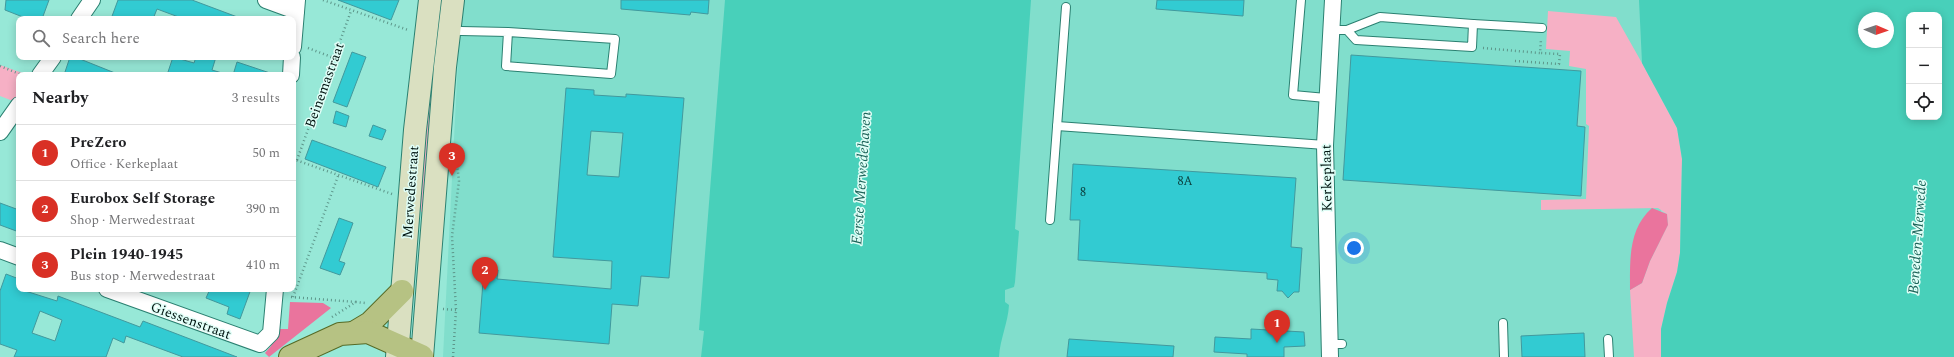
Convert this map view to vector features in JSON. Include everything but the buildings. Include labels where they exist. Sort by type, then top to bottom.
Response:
[{"type":"main road","name":"Merwedestraat","points":[[397,350],[415,130],[419,29],[430,0]]},
{"type":"main road","name":"Merwedestraat","points":[[423,357],[455,31],[453,0]]},
{"type":"main road","points":[[355,332],[370,323],[402,291]]},
{"type":"main road","points":[[290,357],[340,334],[372,332],[397,350],[423,357]]},
{"type":"street","points":[[81,16],[92,0]]},
{"type":"street","points":[[266,0],[296,5],[295,16]]},
{"type":"street","name":"Kerkeplaat","points":[[1333,0],[1326,98],[1325,145],[1334,348]]},
{"type":"street","points":[[419,29],[455,31]]},
{"type":"street","points":[[42,72],[51,60]]},
{"type":"street","points":[[291,72],[292,60]]},
{"type":"street","points":[[0,132],[16,109]]},
{"type":"street","points":[[0,250],[16,256]]},
{"type":"street","name":"Giessenstraat","points":[[115,292],[260,344],[271,333],[275,292]]},
{"type":"lane","points":[[1301,0],[1293,95],[1326,98]]},
{"type":"lane","points":[[1050,220],[1066,7]]},
{"type":"lane","points":[[1331,30],[1347,30],[1380,17],[1542,28]]},
{"type":"lane","points":[[1347,30],[1356,40],[1472,47],[1473,24]]},
{"type":"lane","points":[[455,31],[508,32],[615,39],[611,74],[506,66],[508,32]]},
{"type":"lane","points":[[1057,126],[1325,145]]},
{"type":"lane","points":[[1503,322],[1504,357]]},
{"type":"lane","points":[[1608,339],[1608,357]]},
{"type":"path","points":[[323,0],[403,29],[419,29]]},
{"type":"path","name":"Beinemastraat","points":[[297,160],[351,11]]},
{"type":"path","points":[[1540,53],[1542,28]]},
{"type":"path","points":[[296,47],[307,48],[334,58]]},
{"type":"path","points":[[1472,47],[1560,54],[1559,64],[1515,61]]},
{"type":"path","points":[[0,66],[16,73]]},
{"type":"path","points":[[297,160],[338,176],[393,194]]},
{"type":"path","points":[[296,289],[338,176]]},
{"type":"path","points":[[275,292],[293,297],[356,302]]},
{"type":"path","points":[[293,297],[295,292]]},
{"type":"path","points":[[453,357],[456,310]]},
{"type":"shaded area","points":[[461,0],[1643,0],[1663,151],[1657,357],[443,357]]},
{"type":"shaded area","points":[[1548,11],[1616,17],[1677,128],[1682,159],[1680,253],[1677,272],[1667,303],[1661,329],[1661,357],[1634,357],[1630,290],[1642,283],[1650,261],[1668,225],[1667,214],[1658,208],[1541,210],[1541,200],[1586,199],[1589,126],[1586,124],[1586,69],[1569,66],[1570,51],[1546,49]]},
{"type":"shaded area","points":[[436,46],[439,47],[427,212],[421,212],[419,169]]},
{"type":"shaded area","points":[[0,65],[20,72],[16,72],[16,97],[13,101],[0,96]]},
{"type":"shaded area","points":[[1652,208],[1667,214],[1668,225],[1650,261],[1642,283],[1630,290],[1630,268],[1634,236],[1644,216]]},
{"type":"shaded area","points":[[290,302],[323,303],[331,308],[269,357],[265,353],[271,346],[278,329],[288,329]]},
{"type":"water","name":"Eerste Merwedehaven","points":[[725,0],[1031,0],[1015,229],[1019,231],[1015,282],[1014,287],[1005,290],[1005,302],[1009,305],[999,357],[701,357],[704,331],[699,330]]},
{"type":"water","name":"Beneden-Merwede","points":[[1639,0],[1954,0],[1954,357],[1661,357],[1661,329],[1667,303],[1677,272],[1680,253],[1682,159],[1677,128],[1642,63]]},
{"type":"place","name":"Plein 1940-1945","points":[[452,176]]},
{"type":"place","name":"Eurobox Self Storage","points":[[485,290]]},
{"type":"place","name":"PreZero","points":[[1277,343]]}]
